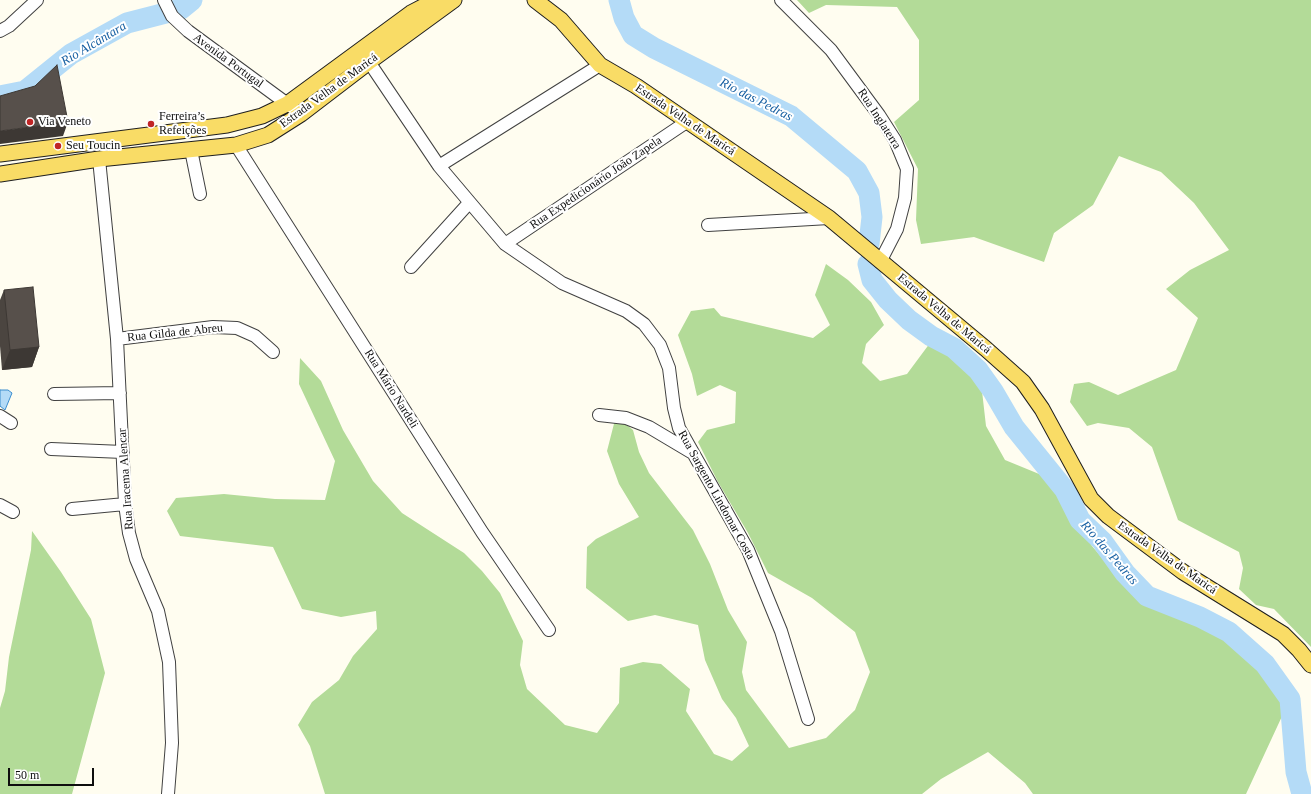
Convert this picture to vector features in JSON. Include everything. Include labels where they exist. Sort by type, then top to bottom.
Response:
[{"type":"main road","name":"Estrada Velha de Maricá","points":[[0,154],[228,125],[262,116],[287,104],[411,13],[432,2],[441,0]]},
{"type":"main road","name":"Estrada Velha de Maricá","points":[[0,174],[99,160],[236,145],[268,135],[301,114],[454,0]]},
{"type":"main road","name":"Estrada Velha de Maricá","points":[[537,0],[561,20],[600,64],[688,121],[829,218],[880,262],[937,306],[1023,382],[1042,409],[1091,499],[1108,516],[1183,572],[1283,634],[1299,650],[1311,666]]},
{"type":"street","points":[[0,31],[9,26],[37,0]]},
{"type":"street","name":"Avenida Portugal","points":[[164,0],[172,16],[188,31],[301,114]]},
{"type":"street","name":"Rua Inglaterra","points":[[781,0],[831,50],[879,115],[895,140],[907,169],[905,198],[897,229],[880,262]]},
{"type":"street","name":"Rua Sargento Lindomar Costa","points":[[369,62],[439,166],[505,244],[562,283],[626,311],[644,324],[660,345],[669,368],[674,408],[679,428],[748,550],[781,631],[808,718]]},
{"type":"street","points":[[439,166],[600,64]]},
{"type":"street","name":"Rua Expedicionário João Zapela","points":[[505,244],[688,121]]},
{"type":"street","name":"Rua Mário Nardeli","points":[[236,145],[477,525],[549,630]]},
{"type":"street","points":[[191,150],[200,194]]},
{"type":"street","name":"Rua Iracema Alencar","points":[[99,160],[117,339],[126,504],[129,533],[136,559],[158,611],[169,662],[172,743],[168,794]]},
{"type":"street","points":[[411,267],[469,203]]},
{"type":"street","points":[[708,225],[829,218]]},
{"type":"street","name":"Rua Gilda de Abreu","points":[[117,339],[213,327],[237,328],[255,336],[273,352]]},
{"type":"street","points":[[54,394],[120,393]]},
{"type":"street","points":[[599,415],[626,418],[649,427],[692,453]]},
{"type":"street","points":[[0,416],[11,423]]},
{"type":"street","points":[[51,449],[123,452]]},
{"type":"street","points":[[72,509],[126,504]]},
{"type":"street","points":[[0,505],[13,512]]},
{"type":"green space","points":[[797,0],[1311,0],[1311,647],[1274,609],[1256,605],[1239,589],[1243,568],[1239,552],[1178,520],[1152,447],[1129,428],[1098,423],[1087,426],[1070,402],[1074,384],[1089,382],[1118,395],[1176,370],[1198,318],[1166,289],[1190,270],[1229,250],[1194,203],[1161,172],[1119,156],[1093,205],[1054,233],[1044,262],[974,237],[921,244],[916,220],[918,169],[894,122],[919,100],[919,40],[897,7],[826,5],[809,13]]},
{"type":"green space","points":[[826,264],[848,280],[871,302],[884,325],[866,344],[862,363],[880,381],[907,374],[930,343],[960,362],[982,391],[986,426],[1005,460],[1044,476],[1092,546],[1129,590],[1200,617],[1229,632],[1265,664],[1290,699],[1246,794],[1033,794],[1025,783],[988,752],[941,779],[922,794],[325,794],[310,746],[298,725],[312,702],[339,680],[353,656],[377,629],[376,611],[341,617],[302,609],[273,547],[180,536],[167,511],[176,498],[224,494],[275,499],[325,500],[335,461],[299,384],[300,358],[321,381],[343,430],[373,481],[402,513],[464,553],[482,571],[500,593],[523,641],[520,665],[527,689],[565,725],[597,733],[619,703],[620,668],[643,662],[661,664],[690,689],[686,711],[714,754],[732,761],[749,746],[736,718],[722,699],[705,660],[698,625],[655,615],[628,621],[586,588],[587,547],[596,539],[639,517],[619,484],[607,451],[616,416],[633,430],[639,452],[649,473],[693,530],[710,564],[728,610],[747,642],[742,672],[746,690],[789,748],[826,738],[855,710],[870,672],[855,632],[812,598],[768,573],[748,533],[718,482],[698,442],[707,430],[735,423],[736,392],[720,385],[697,396],[692,374],[678,335],[691,311],[714,308],[721,316],[813,338],[830,325],[815,295]]},
{"type":"green space","points":[[32,531],[61,572],[91,619],[105,673],[72,794],[0,794],[0,708],[5,691],[9,657],[31,550]]},
{"type":"water","points":[[0,390],[8,390],[12,393],[5,410],[0,406]]},
{"type":"building","name":"Via Veneto","points":[[57,65],[68,122],[0,131],[0,96],[35,86]]},
{"type":"building","points":[[33,287],[39,347],[10,350],[4,290]]},
{"type":"waterway","name":"Rio Alcântara","points":[[0,96],[25,91],[71,54],[127,23],[181,9],[192,0]]},
{"type":"waterway","name":"Rio das Pedras","points":[[619,0],[624,18],[633,35],[654,48],[791,116],[857,171],[869,193],[872,217],[869,244]]},
{"type":"waterway","name":"Rio das Pedras","points":[[868,264],[872,280],[888,300],[909,320],[931,336],[954,348],[978,370],[993,391],[1014,427],[1065,490],[1080,520],[1102,541],[1125,573],[1147,596],[1200,617],[1229,632],[1265,664],[1290,699],[1296,772],[1302,794]]},
{"type":"place","name":"Via Veneto","points":[[30,122]]},
{"type":"place","name":"Ferreira’s Refeições","points":[[151,124]]},
{"type":"place","name":"Seu Toucin","points":[[58,146]]}]
